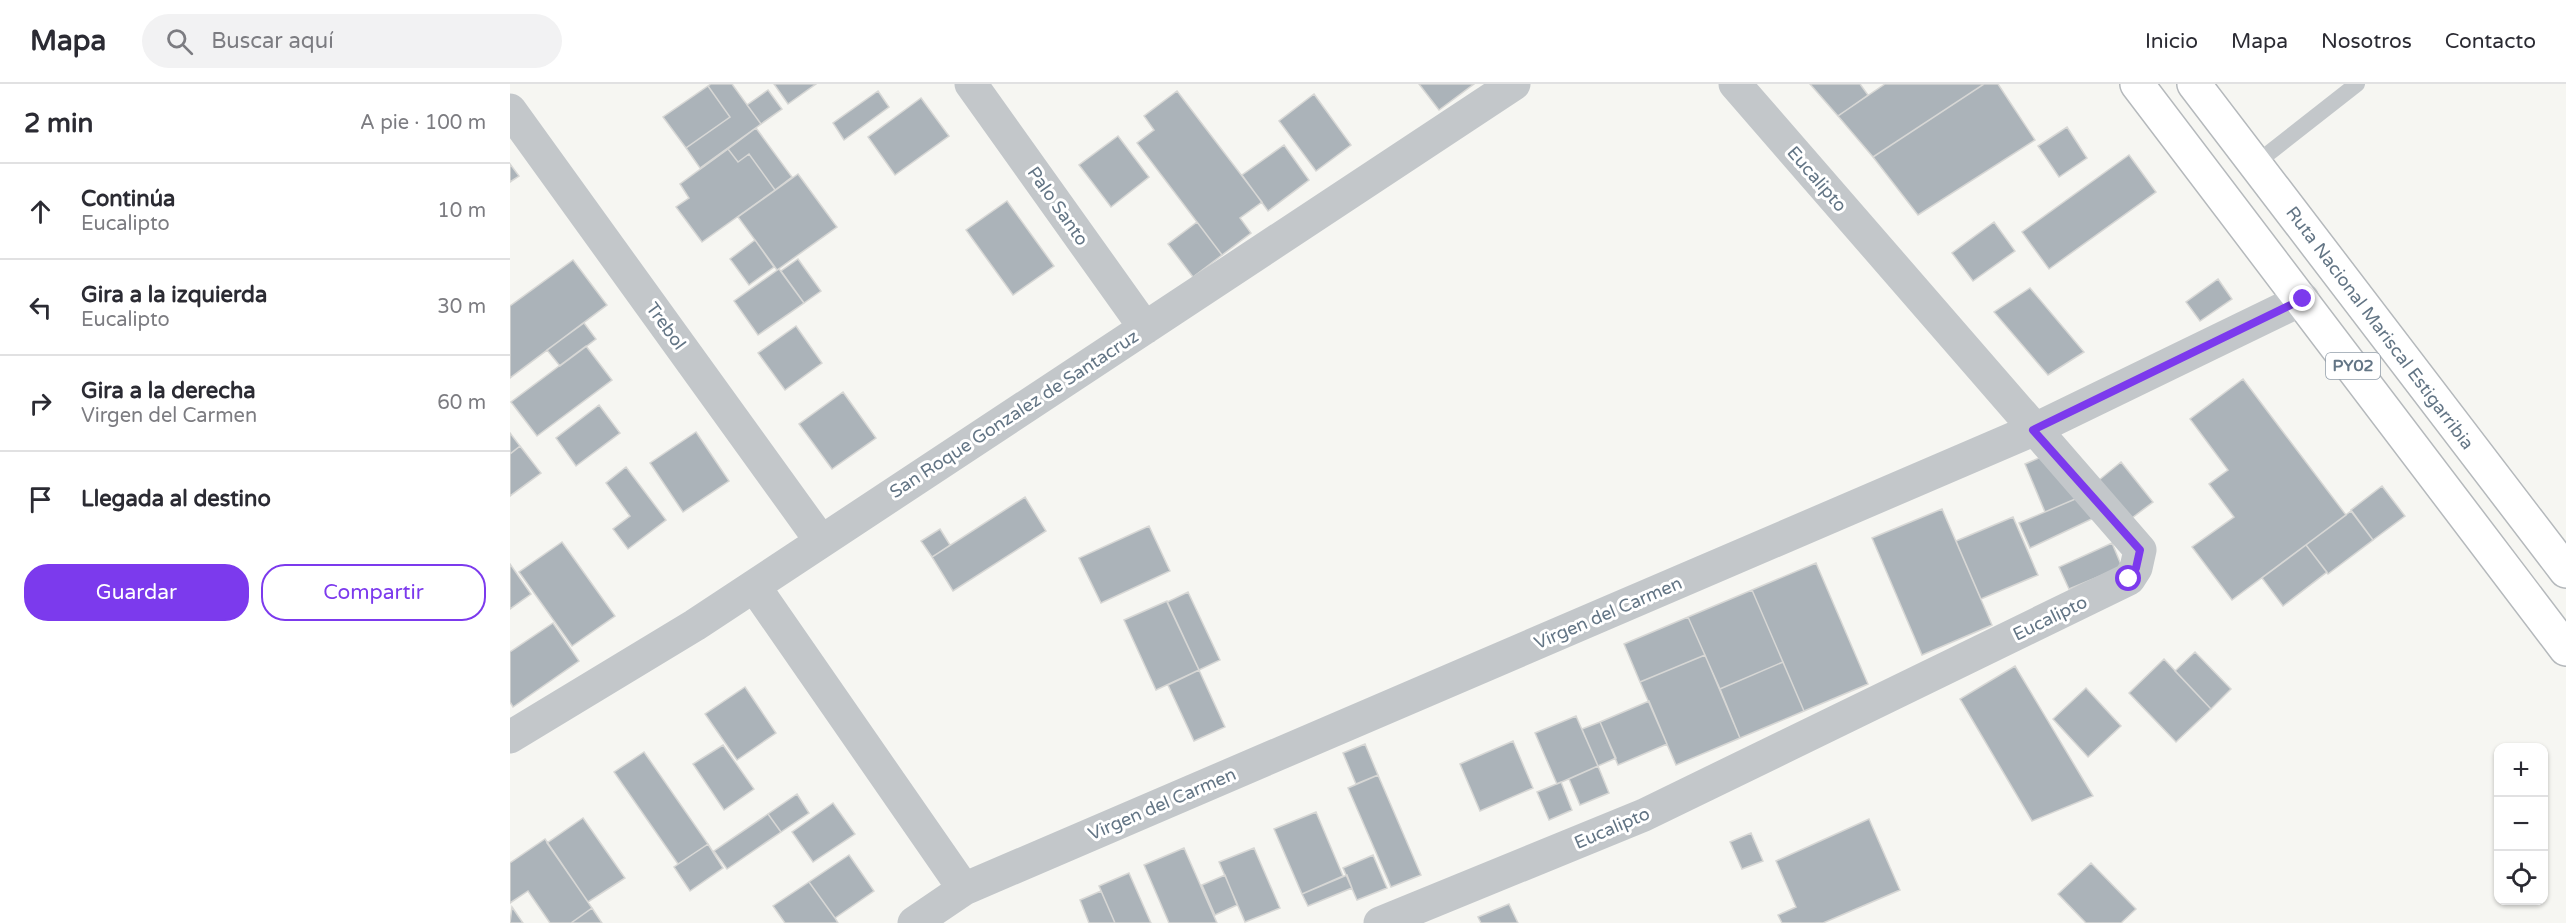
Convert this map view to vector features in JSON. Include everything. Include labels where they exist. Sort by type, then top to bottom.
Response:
[{"type":"highway","name":"PY02","points":[[2136,84],[2303,299],[2566,649]]},
{"type":"highway","name":"Ruta Nacional Mariscal Estigarribia","points":[[2193,84],[2566,571]]},
{"type":"street","name":"Palo Santo","points":[[971,84],[1145,328]]},
{"type":"street","name":"San Roque Gonzalez de Santacruz","points":[[510,737],[754,586],[1514,84]]},
{"type":"street","name":"Eucalipto","points":[[1380,923],[1644,815],[2129,579],[2136,568],[2140,550],[2033,430],[1735,84]]},
{"type":"street","name":"Trebol","points":[[510,110],[821,542]]},
{"type":"street","name":"Virgen del Carmen","points":[[914,923],[964,889],[2033,430],[2303,299]]},
{"type":"street","points":[[754,586],[964,889]]},
{"type":"lane","points":[[2255,164],[2357,84]]},
{"type":"building","points":[[732,84],[761,124],[700,168],[686,148],[730,117],[708,86]]},
{"type":"building","points":[[774,84],[816,84],[788,104]]},
{"type":"building","points":[[1419,84],[1474,84],[1439,110]]},
{"type":"building","points":[[1810,84],[1860,84],[1868,95],[1838,116]]},
{"type":"building","points":[[1885,84],[1984,84],[1873,157],[1838,116]]},
{"type":"building","points":[[1984,84],[1998,84],[2035,140],[1918,215],[1873,157]]},
{"type":"building","points":[[708,86],[730,117],[686,148],[663,117]]},
{"type":"building","points":[[768,90],[782,109],[761,124],[747,105]]},
{"type":"building","points":[[878,91],[889,107],[844,140],[833,123]]},
{"type":"building","points":[[1177,91],[1262,202],[1240,218],[1251,233],[1222,255],[1137,143],[1154,130],[1144,116]]},
{"type":"building","points":[[1314,94],[1351,145],[1316,171],[1279,121]]},
{"type":"building","points":[[921,98],[949,136],[895,175],[868,137]]},
{"type":"building","points":[[2067,127],[2087,158],[2059,177],[2038,146]]},
{"type":"building","points":[[756,128],[792,177],[775,190],[749,154],[738,162],[728,149]]},
{"type":"building","points":[[1118,136],[1149,177],[1111,207],[1079,165]]},
{"type":"building","points":[[1284,145],[1309,180],[1268,211],[1242,175]]},
{"type":"building","points":[[728,149],[738,162],[749,154],[775,190],[702,242],[676,207],[689,198],[680,184]]},
{"type":"building","points":[[2129,155],[2156,192],[2049,269],[2022,232]]},
{"type":"building","points":[[510,164],[519,176],[510,182]]},
{"type":"building","points":[[798,174],[837,227],[777,270],[738,217]]},
{"type":"building","points":[[1007,201],[1054,266],[1013,295],[966,230]]},
{"type":"building","points":[[1197,222],[1222,255],[1193,277],[1168,244]]},
{"type":"building","points":[[1994,222],[2015,251],[1973,281],[1952,253]]},
{"type":"building","points":[[755,240],[774,267],[749,285],[730,259]]},
{"type":"building","points":[[798,259],[821,291],[804,303],[781,271]]},
{"type":"building","points":[[573,260],[607,305],[510,378],[510,306]]},
{"type":"building","points":[[779,269],[804,303],[758,335],[734,301]]},
{"type":"building","points":[[2218,279],[2232,299],[2200,321],[2186,302]]},
{"type":"building","points":[[2030,288],[2084,352],[2048,375],[1994,312]]},
{"type":"building","points":[[584,323],[596,339],[560,366],[547,350]]},
{"type":"building","points":[[796,326],[822,363],[785,390],[758,353]]},
{"type":"building","points":[[586,346],[612,380],[537,436],[511,402]]},
{"type":"building","points":[[2243,379],[2346,515],[2232,600],[2192,547],[2234,517],[2209,484],[2228,470],[2190,419]]},
{"type":"building","points":[[843,392],[876,438],[832,469],[799,424]]},
{"type":"building","points":[[599,405],[620,433],[576,466],[556,438]]},
{"type":"building","points":[[696,432],[729,481],[683,512],[650,463]]},
{"type":"building","points":[[510,433],[520,446],[510,454]]},
{"type":"building","points":[[520,446],[541,473],[510,496],[510,454]]},
{"type":"building","points":[[2046,455],[2080,497],[2045,512],[2025,464]]},
{"type":"building","points":[[2121,462],[2153,502],[2124,524],[2093,485]]},
{"type":"building","points":[[626,467],[666,520],[628,549],[613,529],[630,516],[606,483]]},
{"type":"building","points":[[2382,486],[2405,516],[2373,540],[2351,510]]},
{"type":"building","points":[[1025,497],[1046,531],[953,591],[932,557]]},
{"type":"building","points":[[2080,497],[2098,516],[2030,548],[2019,523]]},
{"type":"building","points":[[1942,509],[1992,625],[1922,655],[1872,538]]},
{"type":"building","points":[[2351,511],[2373,540],[2328,574],[2306,545]]},
{"type":"building","points":[[2013,517],[2038,575],[1981,599],[1956,541]]},
{"type":"building","points":[[1149,526],[1170,571],[1101,603],[1079,558]]},
{"type":"building","points":[[940,529],[950,545],[932,557],[921,541]]},
{"type":"building","points":[[562,542],[615,616],[572,646],[519,572]]},
{"type":"building","points":[[2112,543],[2122,567],[2069,589],[2059,567]]},
{"type":"building","points":[[2306,545],[2327,572],[2283,606],[2262,578]]},
{"type":"building","points":[[1816,563],[1868,684],[1804,711],[1752,590]]},
{"type":"building","points":[[510,564],[531,594],[510,609]]},
{"type":"building","points":[[1752,590],[1783,662],[1720,689],[1688,617]]},
{"type":"building","points":[[1188,592],[1220,660],[1199,670],[1167,602]]},
{"type":"building","points":[[1167,601],[1199,670],[1156,690],[1124,620]]},
{"type":"building","points":[[1688,617],[1705,655],[1640,682],[1624,644]]},
{"type":"building","points":[[553,623],[579,661],[513,707],[510,702],[510,652]]},
{"type":"building","points":[[2195,652],[2231,689],[2211,709],[2175,671]]},
{"type":"building","points":[[1705,655],[1740,738],[1676,765],[1640,682]]},
{"type":"building","points":[[2164,659],[2211,709],[2176,742],[2129,693]]},
{"type":"building","points":[[1783,662],[1804,711],[1740,738],[1720,689]]},
{"type":"building","points":[[2015,666],[2093,796],[2032,821],[1960,699]]},
{"type":"building","points":[[1199,670],[1225,727],[1194,741],[1168,685]]},
{"type":"building","points":[[745,687],[776,733],[737,760],[705,714]]},
{"type":"building","points":[[2086,688],[2121,726],[2088,757],[2053,719]]},
{"type":"building","points":[[1649,701],[1667,744],[1618,765],[1600,722]]},
{"type":"building","points":[[1576,716],[1598,766],[1557,784],[1535,733]]},
{"type":"building","points":[[1600,722],[1616,758],[1598,766],[1582,729]]},
{"type":"building","points":[[1513,741],[1533,788],[1480,811],[1460,764]]},
{"type":"building","points":[[1365,744],[1378,775],[1356,784],[1343,753]]},
{"type":"building","points":[[723,745],[754,789],[724,810],[693,764]]},
{"type":"building","points":[[644,752],[708,844],[678,864],[614,772]]},
{"type":"building","points":[[1598,766],[1609,793],[1580,805],[1569,779]]},
{"type":"building","points":[[1378,775],[1421,875],[1391,887],[1348,788]]},
{"type":"building","points":[[1561,782],[1572,810],[1549,820],[1537,792]]},
{"type":"building","points":[[797,794],[809,813],[781,832],[768,814]]},
{"type":"building","points":[[833,803],[855,834],[813,862],[792,832]]},
{"type":"building","points":[[1316,812],[1343,876],[1302,894],[1274,829]]},
{"type":"building","points":[[768,814],[781,832],[727,869],[714,851]]},
{"type":"building","points":[[583,818],[625,878],[588,902],[547,843]]},
{"type":"building","points":[[1869,819],[1900,890],[1823,923],[1782,923],[1778,915],[1796,907],[1776,861]]},
{"type":"building","points":[[1751,833],[1763,861],[1742,869],[1730,842]]},
{"type":"building","points":[[545,839],[592,908],[571,923],[550,923],[528,891],[510,903],[510,863]]},
{"type":"building","points":[[708,844],[723,868],[690,891],[674,867]]},
{"type":"building","points":[[1184,848],[1217,923],[1169,923],[1144,865]]},
{"type":"building","points":[[1254,848],[1280,908],[1245,922],[1219,862]]},
{"type":"building","points":[[849,855],[874,891],[835,918],[809,882]]},
{"type":"building","points":[[1373,855],[1387,888],[1357,900],[1343,868]]},
{"type":"building","points":[[2091,863],[2136,909],[2121,923],[2086,923],[2058,894]]},
{"type":"building","points":[[1129,873],[1151,923],[1115,923],[1099,886]]},
{"type":"building","points":[[1225,875],[1237,905],[1215,915],[1202,885]]},
{"type":"building","points":[[1347,875],[1352,888],[1308,906],[1302,894]]},
{"type":"building","points":[[809,882],[838,923],[785,923],[773,906]]},
{"type":"building","points":[[1101,891],[1115,923],[1089,923],[1080,900]]},
{"type":"building","points":[[1509,904],[1518,923],[1481,923],[1478,917]]},
{"type":"building","points":[[512,907],[523,923],[510,923]]},
{"type":"building","points":[[592,908],[602,923],[571,923]]},
{"type":"route","points":[[2129,579],[2136,568],[2140,550],[2033,430],[2303,299]]}]
